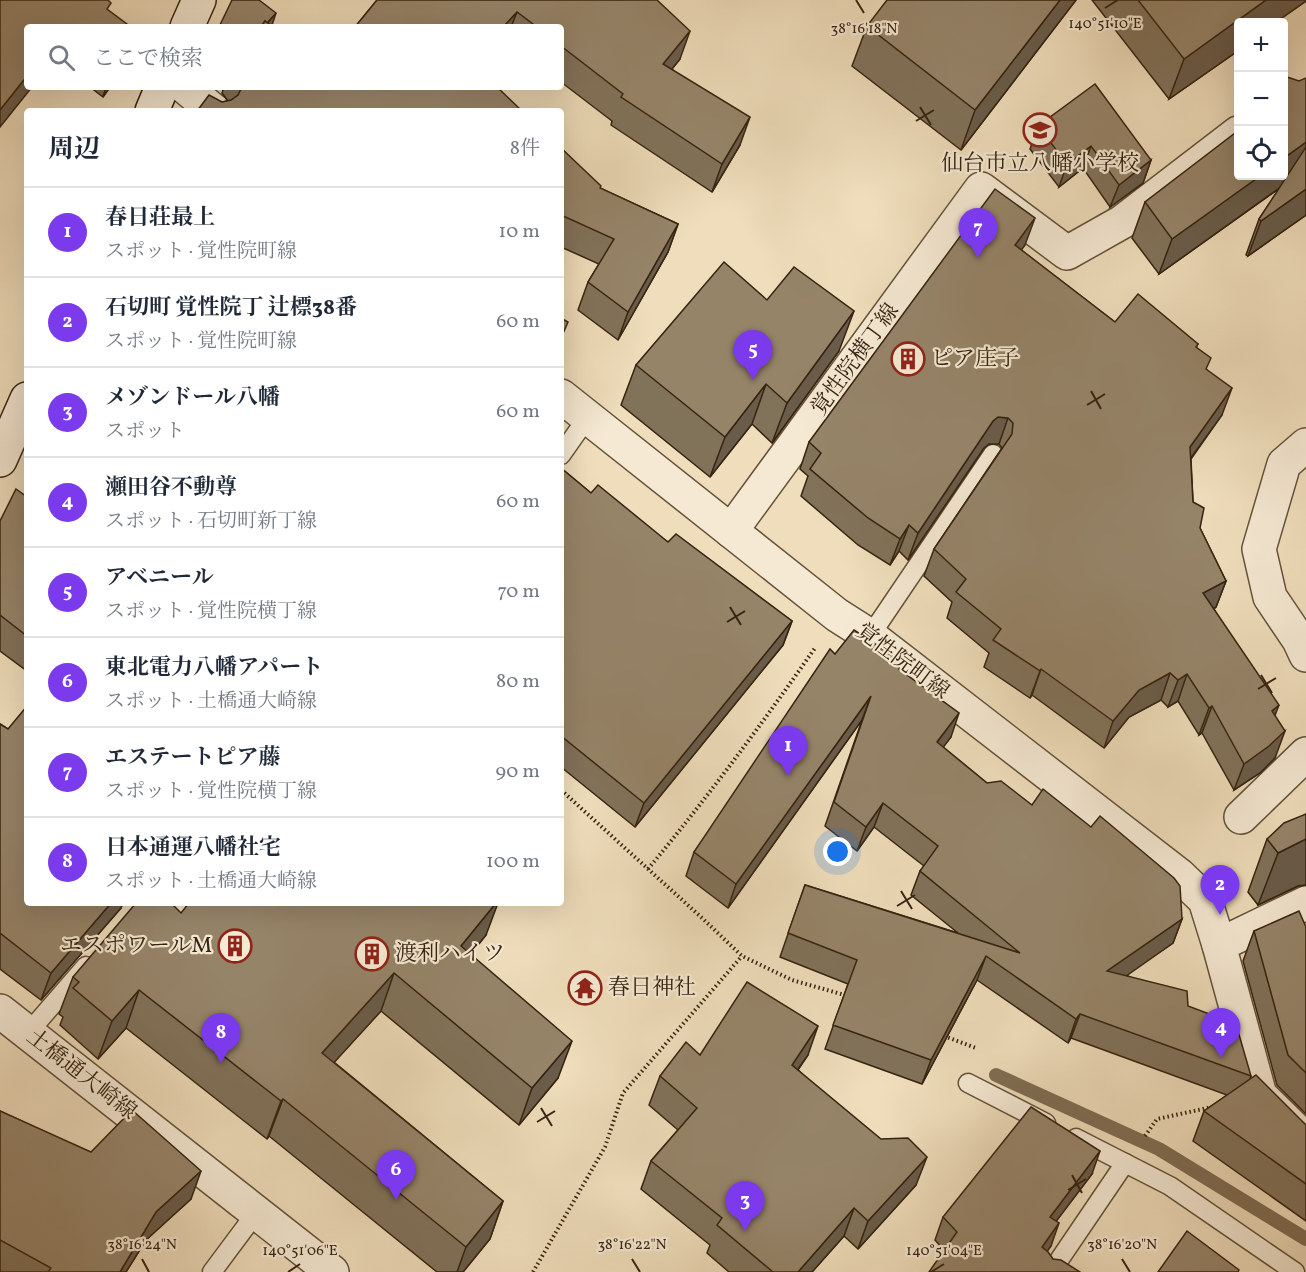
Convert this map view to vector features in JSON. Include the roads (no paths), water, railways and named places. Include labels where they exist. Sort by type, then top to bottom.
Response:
[{"type":"street","points":[[189,24],[199,0]]},
{"type":"street","points":[[153,108],[161,90]]},
{"type":"street","points":[[189,90],[210,108]]},
{"type":"street","name":"覚性院横丁線","points":[[731,531],[981,189],[1068,253],[1122,222],[1234,137]]},
{"type":"street","name":"覚性院町線","points":[[564,399],[837,615],[870,636],[1179,875],[1205,900],[1220,945],[1260,1095],[1306,1140]]},
{"type":"street","points":[[0,460],[24,406]]},
{"type":"street","points":[[1306,446],[1284,464],[1259,549],[1270,597],[1299,640],[1306,655]]},
{"type":"street","points":[[1241,817],[1306,754]]},
{"type":"street","points":[[1220,945],[1306,903]]},
{"type":"street","name":"土橋通大崎線","points":[[0,1011],[332,1272]]},
{"type":"lane","points":[[564,450],[587,418]]},
{"type":"lane","points":[[870,636],[993,454]]},
{"type":"lane","points":[[28,1033],[95,955]]},
{"type":"lane","points":[[968,1083],[1170,1186],[1295,1272]]},
{"type":"lane","points":[[1051,1272],[1125,1163]]},
{"type":"lane","points":[[212,1272],[256,1213]]},
{"type":"waterway","points":[[996,1075],[1159,1149],[1306,1239]]},
{"type":"place","name":"仙台市立八幡小学校","points":[[1040,130]]},
{"type":"place","name":"エステートピア藤","points":[[978,258]]},
{"type":"place","name":"ピア庄子","points":[[908,359]]},
{"type":"place","name":"アベニール","points":[[753,380]]},
{"type":"place","name":"春日荘最上","points":[[788,776]]},
{"type":"place","name":"石切町 覚性院丁 辻標38番","points":[[1220,915]]},
{"type":"place","name":"エスポワールM","points":[[235,946]]},
{"type":"place","name":"渡利ハイツ","points":[[372,954]]},
{"type":"place","name":"春日神社","points":[[585,988]]},
{"type":"place","name":"瀬田谷不動尊","points":[[1221,1058]]},
{"type":"place","name":"日本通運八幡社宅","points":[[221,1063]]},
{"type":"place","name":"東北電力八幡アパート","points":[[396,1200]]},
{"type":"place","name":"メゾンドール八幡","points":[[745,1231]]}]
